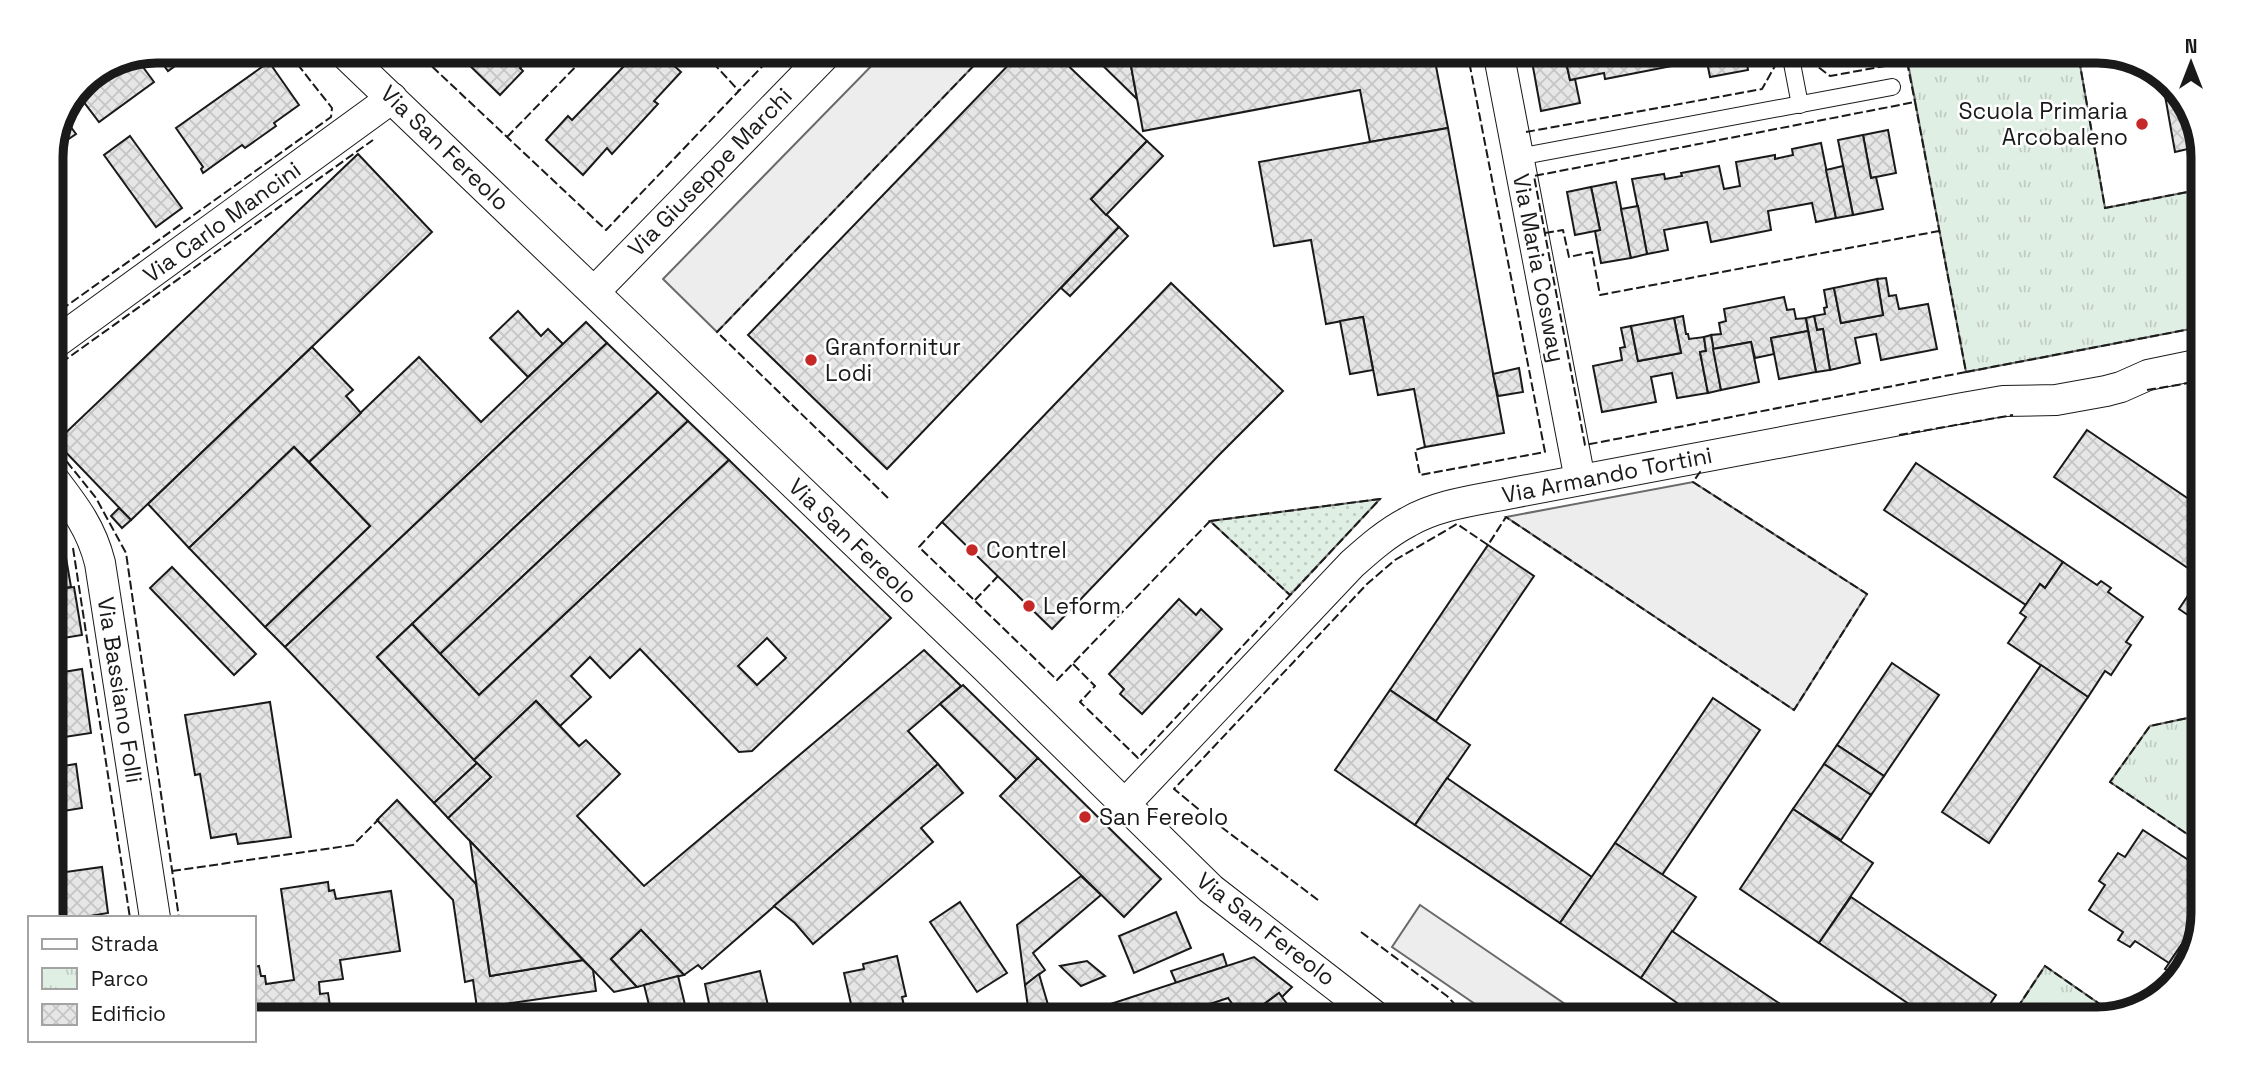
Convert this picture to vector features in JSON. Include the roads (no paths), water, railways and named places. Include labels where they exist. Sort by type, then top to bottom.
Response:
[{"type":"street","name":"Via San Fereolo","points":[[367,63],[392,98],[595,291],[1211,889],[1363,1007]]},
{"type":"street","name":"Via Giuseppe Marchi","points":[[595,291],[817,63]]},
{"type":"street","name":"Via Maria Cosway","points":[[1500,63],[1580,480]]},
{"type":"street","name":"Via Carlo Mancini","points":[[63,337],[392,98]]},
{"type":"street","name":"Via Armando Tortini","points":[[1125,804],[1352,564],[1378,540],[1409,521],[1447,507],[1580,480],[2003,401],[2056,400],[2106,391],[2148,375],[2191,366]]},
{"type":"street","name":"Via Bassiano Folli","points":[[63,491],[82,516],[94,539],[100,563],[155,916]]},
{"type":"lane","points":[[1792,63],[1800,105]]},
{"type":"lane","points":[[1518,158],[1892,88]]},
{"type":"place","name":"Scuola Primaria Arcobaleno","points":[[2142,124]]},
{"type":"place","name":"Granfornitur Lodi","points":[[811,360]]},
{"type":"place","name":"Contrel","points":[[972,550]]},
{"type":"place","name":"Leform","points":[[1029,606]]},
{"type":"place","name":"San Fereolo","points":[[1085,817]]}]
